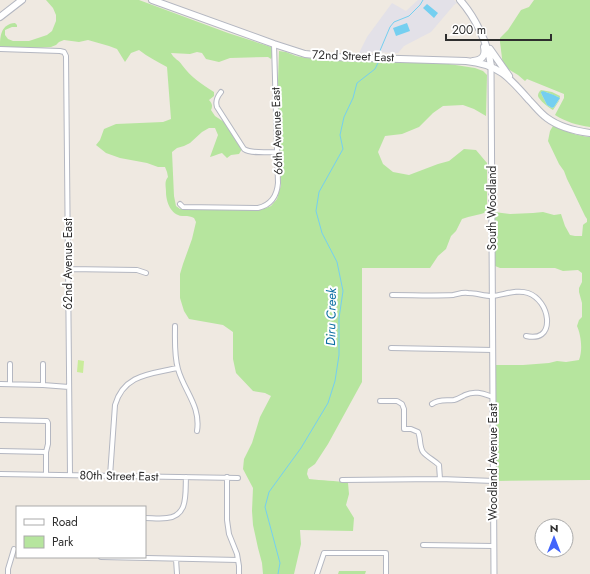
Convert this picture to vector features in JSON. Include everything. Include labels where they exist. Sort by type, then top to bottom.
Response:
[{"type":"main road","points":[[0,17],[22,0]]},
{"type":"main road","name":"72nd Street East","points":[[152,0],[304,54],[319,56],[466,61],[491,66]]},
{"type":"main road","points":[[460,0],[483,36],[490,57],[491,66],[513,82]]},
{"type":"main road","points":[[466,61],[479,60],[484,56],[485,50],[483,36]]},
{"type":"main road","points":[[486,44],[513,82],[546,118],[557,124],[590,133]]},
{"type":"street","name":"66th Avenue East","points":[[180,204],[183,207],[258,208],[270,203],[274,198],[278,183],[278,152],[274,44]]},
{"type":"street","name":"62nd Avenue East","points":[[0,49],[60,50],[65,53],[66,58],[70,475]]},
{"type":"street","name":"South Woodland","points":[[491,66],[493,350]]},
{"type":"street","points":[[221,92],[217,98],[217,107],[244,149],[252,151],[278,152]]},
{"type":"street","points":[[68,269],[137,270],[146,273]]},
{"type":"street","points":[[392,295],[452,295],[468,293],[482,296],[493,296],[504,293],[521,292],[529,294],[541,302],[546,315],[547,323],[543,333],[538,336],[526,336]]},
{"type":"street","points":[[175,326],[177,368],[181,380],[196,409],[198,423],[197,431]]},
{"type":"street","points":[[391,348],[493,350]]},
{"type":"street","name":"Woodland Avenue East","points":[[493,350],[494,574]]},
{"type":"street","points":[[10,364],[10,384]]},
{"type":"street","points":[[43,364],[43,385]]},
{"type":"street","points":[[110,476],[115,405],[119,396],[128,383],[139,377],[177,368]]},
{"type":"street","points":[[0,384],[70,387]]},
{"type":"street","points":[[432,404],[438,400],[456,399],[473,392],[482,393],[493,397]]},
{"type":"street","points":[[380,401],[396,401],[402,404],[404,409],[404,429],[411,429],[418,432],[423,451],[439,466],[440,479]]},
{"type":"street","points":[[0,420],[47,421],[48,444],[46,452],[46,475]]},
{"type":"street","points":[[0,451],[46,452]]},
{"type":"street","name":"80th Street East","points":[[0,474],[238,478]]},
{"type":"street","points":[[146,518],[173,517],[181,510],[184,504],[186,477]]},
{"type":"street","points":[[227,477],[227,520],[238,560],[239,574]]},
{"type":"street","points":[[342,480],[440,479],[494,481]]},
{"type":"street","points":[[422,545],[494,546]]},
{"type":"street","points":[[8,574],[14,549]]},
{"type":"street","points":[[317,574],[324,553],[386,553],[386,574]]},
{"type":"street","points":[[138,558],[238,560]]},
{"type":"street","points":[[176,559],[177,574]]},
{"type":"shaded area","points":[[418,0],[454,0],[457,3],[431,32],[404,46],[398,53],[359,53],[367,37],[392,3],[406,11]]},
{"type":"green space","points":[[46,0],[139,0],[228,33],[271,47],[273,55],[271,59],[268,57],[230,58],[219,62],[206,59],[202,53],[197,52],[190,54],[171,53],[193,77],[214,92],[214,96],[209,100],[212,105],[211,110],[215,116],[224,122],[242,149],[239,154],[231,155],[227,158],[222,153],[210,157],[218,135],[215,128],[209,128],[190,143],[177,148],[172,152],[174,196],[176,206],[180,209],[260,210],[271,206],[277,199],[281,185],[279,167],[279,51],[306,58],[332,60],[416,61],[449,64],[475,68],[483,71],[487,75],[486,116],[463,105],[443,106],[433,113],[419,127],[402,134],[385,136],[378,152],[383,164],[393,172],[409,175],[449,161],[464,149],[476,150],[487,163],[487,212],[462,219],[456,231],[451,236],[446,249],[438,256],[430,268],[362,268],[362,382],[328,444],[315,464],[308,469],[307,474],[309,479],[348,483],[349,494],[346,505],[354,518],[353,531],[300,530],[301,544],[294,574],[263,574],[262,563],[253,525],[253,488],[243,469],[244,459],[252,443],[260,417],[271,396],[265,393],[253,391],[236,373],[233,359],[233,332],[223,325],[189,319],[184,311],[180,298],[180,274],[196,222],[192,217],[178,215],[172,211],[168,204],[166,196],[166,182],[168,177],[165,167],[158,167],[147,163],[120,158],[106,153],[96,145],[100,140],[104,129],[116,124],[163,122],[171,119],[167,67],[139,50],[131,53],[125,62],[117,49],[88,40],[79,42],[64,40],[51,47],[0,47],[2,31],[10,24],[15,23],[17,27],[12,27],[5,30],[5,35],[8,39],[13,41],[29,41],[47,35],[52,31],[56,21],[56,15],[53,8]]},
{"type":"green space","points":[[534,0],[590,0],[590,127],[563,120],[555,115],[564,98],[564,94],[527,79],[525,81],[503,66],[500,38],[508,30],[521,10],[529,7]]},
{"type":"green space","points":[[541,90],[552,92],[560,96],[559,101],[553,110],[544,104],[539,98],[538,94]],"holes":[[[546,92],[558,97],[559,100],[552,108],[547,105],[541,93]]]},
{"type":"green space","points":[[553,126],[590,137],[590,480],[496,481],[495,365],[523,365],[557,361],[566,362],[579,360],[581,352],[580,334],[577,326],[582,317],[582,303],[579,288],[582,282],[582,273],[578,270],[563,271],[555,268],[500,268],[495,266],[494,212],[510,214],[543,212],[554,215],[561,214],[570,235],[582,236],[583,225],[587,222],[587,219],[548,141],[550,131]]},
{"type":"green space","points":[[78,360],[84,361],[83,373],[77,372]]},
{"type":"green space","points":[[339,571],[366,571],[365,574],[338,574]]},
{"type":"water","points":[[427,4],[438,13],[434,18],[423,8]]},
{"type":"water","points":[[407,23],[410,31],[396,36],[393,28]]},
{"type":"water","points":[[543,91],[560,98],[554,107],[552,108],[547,105],[541,93]]},
{"type":"waterway","name":"Diru Creek","points":[[379,53],[390,27],[394,22],[409,16],[423,0]]},
{"type":"waterway","name":"Diru Creek","points":[[278,574],[280,563],[265,507],[269,492],[301,448],[328,403],[335,381],[339,355],[339,318],[343,291],[337,262],[322,233],[316,211],[319,192],[343,149],[340,135],[344,117],[353,98],[357,83],[375,69],[379,61]]}]
